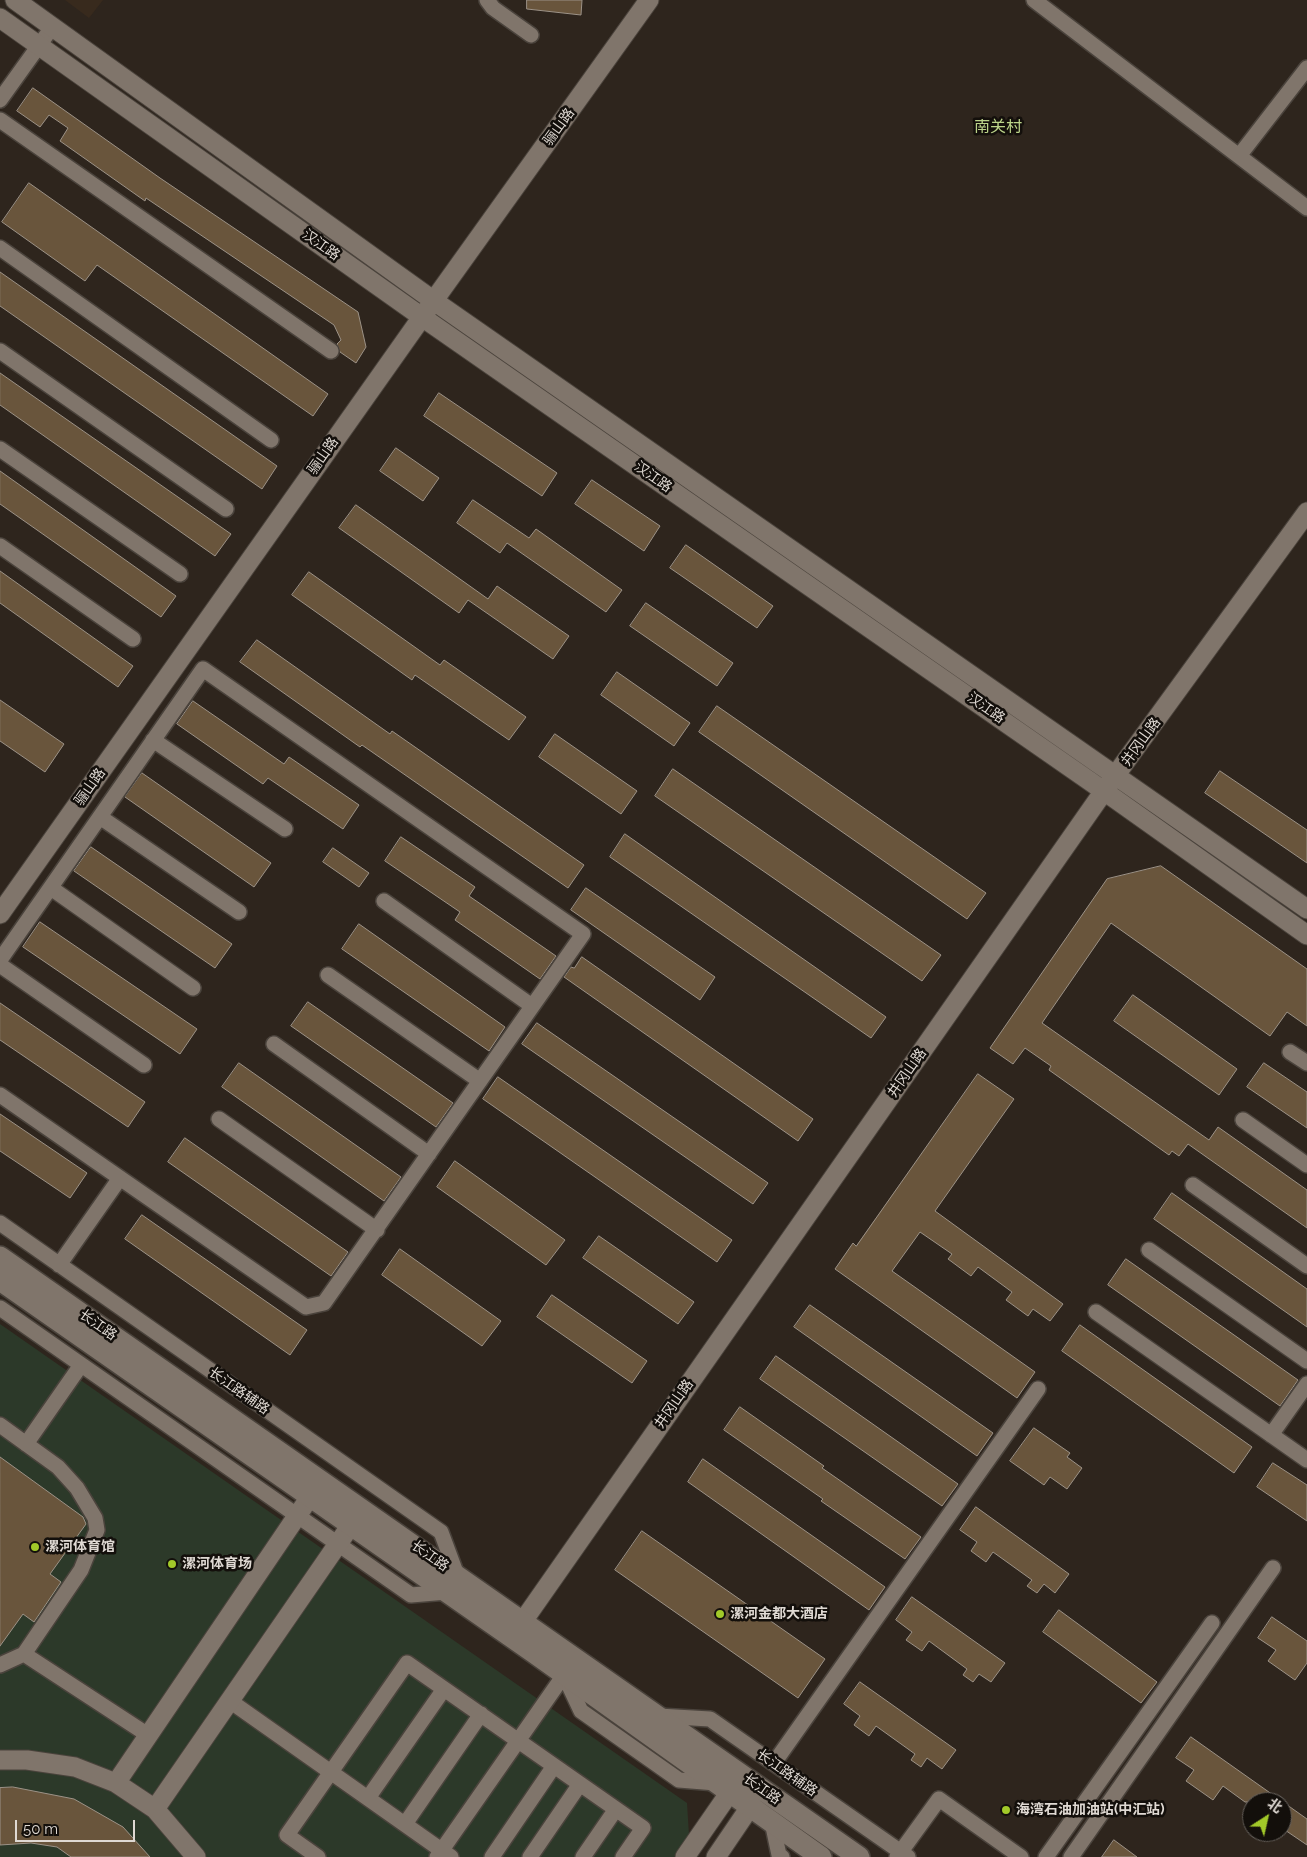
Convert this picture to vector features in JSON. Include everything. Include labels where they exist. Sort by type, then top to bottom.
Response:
[{"type":"main road","name":"长江路","points":[[0,1257],[315,1488],[452,1584],[517,1629],[656,1716],[859,1857]]},
{"type":"main road","name":"长江路","points":[[0,1280],[315,1488],[351,1526],[452,1584]]},
{"type":"main road","name":"长江路","points":[[517,1629],[564,1675],[821,1857]]},
{"type":"street","name":"汉江路","points":[[15,0],[434,301],[1307,909]]},
{"type":"street","points":[[487,0],[494,8],[532,35]]},
{"type":"street","name":"骊山路","points":[[0,914],[422,317],[649,0]]},
{"type":"street","points":[[1034,0],[1307,208]]},
{"type":"street","name":"汉江路","points":[[0,18],[422,317],[1104,791],[1307,935]]},
{"type":"street","points":[[0,100],[53,26]]},
{"type":"street","points":[[1239,156],[1307,68]]},
{"type":"street","points":[[0,120],[331,351]]},
{"type":"street","points":[[0,248],[271,440]]},
{"type":"street","points":[[0,351],[226,508]]},
{"type":"street","points":[[0,449],[180,574]]},
{"type":"street","name":"井冈山路","points":[[517,1629],[1104,791],[1117,776],[1307,512]]},
{"type":"street","points":[[0,546],[133,639]]},
{"type":"street","points":[[0,960],[203,668],[583,934],[324,1302],[306,1307],[0,1095]]},
{"type":"street","points":[[154,740],[285,829]]},
{"type":"street","points":[[100,817],[239,912]]},
{"type":"street","points":[[51,888],[194,988]]},
{"type":"street","points":[[384,901],[532,1006]]},
{"type":"street","points":[[0,965],[144,1065]]},
{"type":"street","points":[[328,975],[480,1081]]},
{"type":"street","points":[[274,1044],[429,1154]]},
{"type":"street","points":[[1290,1052],[1307,1063]]},
{"type":"street","points":[[219,1119],[376,1230]]},
{"type":"street","points":[[1243,1120],[1307,1166]]},
{"type":"street","points":[[59,1265],[120,1178]]},
{"type":"street","points":[[1193,1185],[1307,1266]]},
{"type":"street","name":"长江路辅路","points":[[0,1223],[441,1532],[452,1584]]},
{"type":"street","points":[[1150,1250],[1307,1361]]},
{"type":"street","points":[[0,1308],[411,1595],[452,1584]]},
{"type":"street","points":[[1096,1312],[1307,1460]]},
{"type":"street","points":[[26,1444],[81,1365]]},
{"type":"street","points":[[1271,1435],[1307,1384]]},
{"type":"street","points":[[774,1764],[1038,1389]]},
{"type":"street","points":[[0,1425],[58,1466],[77,1488],[95,1518],[96,1530],[81,1570],[24,1654],[0,1665]]},
{"type":"street","points":[[116,1783],[315,1488]]},
{"type":"street","points":[[155,1809],[351,1526]]},
{"type":"street","points":[[1070,1857],[1273,1568]]},
{"type":"street","points":[[1046,1857],[1212,1623]]},
{"type":"street","points":[[24,1654],[148,1735]]},
{"type":"street","points":[[318,1857],[287,1835],[407,1663],[643,1828],[623,1857]]},
{"type":"street","points":[[230,1701],[406,1824],[443,1855],[564,1675]]},
{"type":"street","points":[[368,1798],[444,1689]]},
{"type":"street","points":[[406,1824],[481,1714]]},
{"type":"street","name":"长江路辅路","points":[[656,1716],[710,1719],[902,1855]]},
{"type":"street","points":[[0,1760],[26,1760],[74,1766],[116,1783],[155,1809],[196,1857]]},
{"type":"street","points":[[492,1857],[554,1766]]},
{"type":"street","points":[[685,1857],[724,1788],[753,1783],[750,1807],[716,1857]]},
{"type":"street","points":[[530,1857],[580,1784]]},
{"type":"street","points":[[902,1855],[939,1799],[1021,1857]]},
{"type":"street","points":[[583,1857],[616,1809]]},
{"type":"street","points":[[772,1822],[779,1855],[782,1857]]},
{"type":"shaded area","points":[[65,0],[103,0],[89,18]]},
{"type":"green space","name":"漯河体育场","points":[[0,1324],[687,1803],[689,1835],[674,1857],[0,1857]]},
{"type":"building","points":[[527,0],[582,0],[581,15],[527,9]]},
{"type":"building","points":[[33,88],[160,178],[358,312],[366,347],[356,363],[340,352],[337,344],[341,340],[334,325],[146,198],[145,201],[60,141],[68,128],[49,115],[40,127],[17,111]]},
{"type":"building","points":[[29,183],[328,394],[313,416],[97,265],[85,281],[2,222]]},
{"type":"building","points":[[0,272],[277,466],[262,489],[0,306]]},
{"type":"building","points":[[0,373],[231,534],[215,556],[0,405]]},
{"type":"building","points":[[439,393],[557,473],[542,496],[424,416]]},
{"type":"building","points":[[396,448],[439,478],[423,501],[380,471]]},
{"type":"building","points":[[0,471],[176,596],[161,617],[0,504]]},
{"type":"building","points":[[592,480],[660,526],[644,551],[575,504]]},
{"type":"building","points":[[473,500],[529,538],[536,529],[622,590],[606,612],[507,543],[500,553],[457,523]]},
{"type":"building","points":[[356,505],[488,599],[497,586],[569,636],[553,659],[468,600],[459,613],[339,528]]},
{"type":"building","points":[[686,545],[773,606],[757,628],[670,568]]},
{"type":"building","points":[[0,571],[133,666],[118,687],[0,603]]},
{"type":"building","points":[[309,572],[440,665],[444,660],[526,717],[509,740],[415,675],[412,680],[292,595]]},
{"type":"building","points":[[646,603],[733,663],[717,686],[630,626]]},
{"type":"building","points":[[257,640],[390,734],[392,731],[584,865],[568,888],[362,745],[360,747],[240,662]]},
{"type":"building","points":[[617,672],[690,723],[674,746],[601,695]]},
{"type":"building","points":[[0,700],[64,744],[45,772],[0,741]]},
{"type":"building","points":[[193,701],[284,764],[289,757],[359,805],[343,829],[268,778],[263,784],[177,724]]},
{"type":"building","points":[[717,706],[986,893],[967,919],[699,732]]},
{"type":"building","points":[[555,734],[637,791],[621,814],[539,757]]},
{"type":"building","points":[[673,769],[941,955],[922,981],[655,796]]},
{"type":"building","points":[[1220,771],[1307,830],[1307,863],[1205,793]]},
{"type":"building","points":[[142,773],[271,863],[254,887],[125,797]]},
{"type":"building","points":[[625,834],[886,1017],[871,1038],[610,857]]},
{"type":"building","points":[[401,837],[475,887],[469,896],[556,956],[540,979],[455,920],[460,912],[385,861]]},
{"type":"building","points":[[91,847],[232,944],[215,968],[74,871]]},
{"type":"building","points":[[333,848],[369,873],[359,887],[323,862]]},
{"type":"building","points":[[1161,866],[1307,969],[1307,1026],[1287,1012],[1270,1036],[1111,923],[1042,1023],[1209,1140],[1218,1127],[1307,1190],[1307,1228],[1188,1144],[1179,1156],[1172,1151],[1169,1155],[1049,1070],[1051,1066],[1025,1048],[1013,1064],[990,1048],[1107,879]]},
{"type":"building","points":[[586,888],[715,977],[700,1000],[571,910]]},
{"type":"building","points":[[40,922],[197,1029],[180,1054],[23,947]]},
{"type":"building","points":[[359,924],[505,1027],[489,1051],[342,949]]},
{"type":"building","points":[[582,957],[813,1119],[798,1141],[564,977]]},
{"type":"building","points":[[1133,995],[1237,1069],[1219,1095],[1114,1021]]},
{"type":"building","points":[[308,1002],[453,1103],[436,1127],[291,1026]]},
{"type":"building","points":[[0,1003],[145,1102],[128,1127],[0,1040]]},
{"type":"building","points":[[537,1023],[768,1183],[753,1204],[522,1044]]},
{"type":"building","points":[[239,1063],[401,1177],[384,1201],[222,1087]]},
{"type":"building","points":[[1264,1063],[1307,1092],[1307,1128],[1247,1087]]},
{"type":"building","points":[[978,1074],[1014,1099],[935,1211],[1063,1304],[1050,1321],[1033,1309],[1028,1316],[1006,1300],[1012,1292],[978,1267],[971,1276],[948,1259],[952,1254],[920,1232],[892,1271],[1035,1372],[1017,1398],[835,1269],[853,1243],[856,1246]]},
{"type":"building","points":[[498,1077],[732,1240],[717,1262],[483,1099]]},
{"type":"building","points":[[0,1114],[87,1173],[70,1198],[0,1151]]},
{"type":"building","points":[[185,1138],[348,1252],[331,1276],[168,1162]]},
{"type":"building","points":[[455,1161],[565,1240],[546,1265],[437,1187]]},
{"type":"building","points":[[1172,1193],[1307,1289],[1307,1327],[1154,1219]]},
{"type":"building","points":[[142,1215],[307,1330],[290,1355],[125,1239]]},
{"type":"building","points":[[599,1236],[694,1302],[678,1324],[583,1258]]},
{"type":"building","points":[[400,1249],[501,1321],[482,1346],[382,1275]]},
{"type":"building","points":[[1126,1259],[1298,1380],[1280,1406],[1108,1285]]},
{"type":"building","points":[[552,1295],[647,1361],[632,1383],[537,1317]]},
{"type":"building","points":[[810,1305],[993,1433],[977,1456],[794,1327]]},
{"type":"building","points":[[1080,1325],[1252,1447],[1234,1473],[1062,1351]]},
{"type":"building","points":[[776,1356],[958,1484],[942,1506],[760,1379]]},
{"type":"building","points":[[740,1407],[824,1466],[822,1468],[921,1537],[905,1559],[821,1501],[823,1499],[724,1430]]},
{"type":"building","points":[[1034,1428],[1070,1453],[1067,1457],[1082,1468],[1067,1489],[1050,1477],[1044,1485],[1010,1461]]},
{"type":"building","name":"漯河体育馆","points":[[0,1457],[83,1517],[86,1524],[50,1574],[61,1582],[34,1622],[23,1614],[0,1646]]},
{"type":"building","points":[[703,1459],[885,1587],[869,1610],[688,1482]]},
{"type":"building","points":[[1273,1463],[1307,1485],[1307,1521],[1257,1487]]},
{"type":"building","points":[[976,1507],[1069,1574],[1055,1593],[1044,1584],[1037,1593],[1027,1586],[1032,1580],[993,1552],[986,1562],[971,1551],[977,1542],[960,1530]]},
{"type":"building","name":"漯河金都大酒店","points":[[642,1531],[825,1659],[798,1698],[615,1570]]},
{"type":"building","points":[[912,1597],[1005,1663],[991,1682],[979,1674],[973,1682],[963,1675],[967,1669],[929,1641],[922,1651],[906,1640],[912,1632],[896,1620]]},
{"type":"building","points":[[1059,1610],[1157,1682],[1141,1703],[1043,1632]]},
{"type":"building","points":[[1272,1617],[1307,1641],[1307,1663],[1295,1680],[1268,1661],[1276,1650],[1258,1638]]},
{"type":"building","points":[[860,1682],[956,1750],[942,1769],[927,1758],[921,1767],[911,1760],[915,1754],[876,1726],[869,1736],[854,1725],[860,1716],[844,1704]]},
{"type":"building","points":[[1191,1737],[1269,1792],[1242,1792],[1242,1800],[1223,1786],[1213,1800],[1186,1781],[1194,1770],[1176,1758]]},
{"type":"building","points":[[13,1787],[74,1799],[123,1827],[150,1857],[71,1857],[57,1847],[31,1843],[0,1845],[0,1788]]},
{"type":"building","points":[[1292,1808],[1307,1819],[1307,1845],[1292,1835]]},
{"type":"building","points":[[1114,1840],[1137,1857],[1102,1857]]},
{"type":"place","name":"漯河体育馆","points":[[35,1547]]},
{"type":"place","name":"漯河体育场","points":[[172,1564]]},
{"type":"place","name":"漯河金都大酒店","points":[[720,1614]]},
{"type":"place","name":"海湾石油加油站(中汇站)","points":[[1006,1810]]},
{"type":"district","name":"南关村","points":[[998,127]]}]
